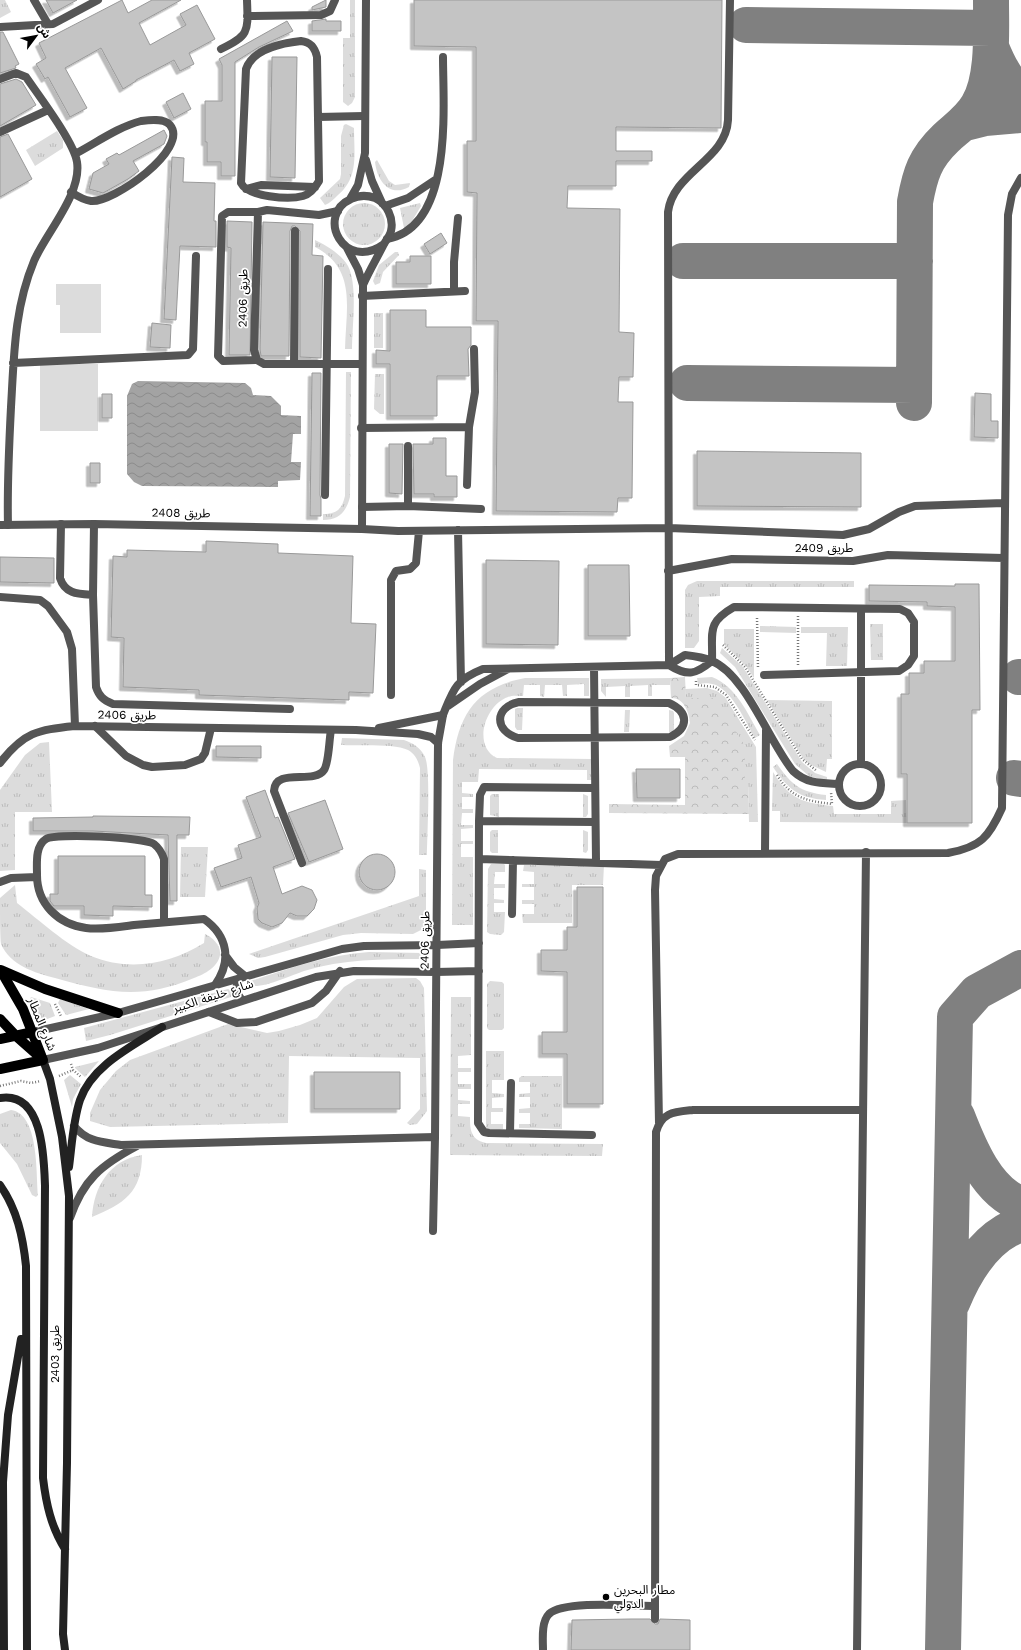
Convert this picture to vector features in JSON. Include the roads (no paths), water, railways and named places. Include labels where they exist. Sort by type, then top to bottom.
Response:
[{"type":"main road","points":[[0,970],[54,992],[118,1012]]},
{"type":"main road","name":"شارع المطار","points":[[0,970],[15,992],[33,1032],[43,1060]]},
{"type":"main road","name":"شارع المطار","points":[[0,1019],[16,1036],[43,1060]]},
{"type":"main road","points":[[68,1180],[74,1126],[81,1098],[89,1082],[113,1060],[162,1027]]},
{"type":"main road","name":"شارع خليفة الكبير","points":[[0,1039],[33,1032]]},
{"type":"main road","name":"شارع خليفة الكبير","points":[[0,1069],[43,1060]]},
{"type":"main road","name":"طريق 2403","points":[[43,1060],[50,1079],[62,1137],[68,1180],[69,1219],[63,1634],[65,1650]]},
{"type":"main road","points":[[0,1098],[9,1096],[24,1102],[34,1115],[44,1157],[43,1478],[51,1520],[56,1534],[65,1549]]},
{"type":"main road","points":[[0,1185],[16,1215],[23,1240],[26,1266],[26,1650]]},
{"type":"main road","points":[[4,1650],[2,1482],[8,1415],[25,1319]]},
{"type":"street","points":[[34,0],[48,24]]},
{"type":"street","points":[[0,27],[59,22],[98,0]]},
{"type":"street","points":[[221,49],[242,37],[248,24],[247,0]]},
{"type":"street","points":[[247,16],[321,15],[330,11],[335,0]]},
{"type":"street","points":[[362,529],[361,364],[363,285],[391,232],[392,222],[390,213],[384,205],[372,181],[365,153],[364,116],[366,0]]},
{"type":"street","points":[[669,665],[669,206],[674,192],[719,146],[726,133],[728,120],[730,0]]},
{"type":"street","points":[[301,41],[311,44],[317,57],[318,118],[319,177],[315,187],[261,185],[246,189],[241,183],[246,69],[249,62],[262,52],[278,45],[301,41]]},
{"type":"street","points":[[347,248],[357,252],[367,253],[376,250],[386,241],[404,234],[414,227],[421,218],[432,197],[442,148],[443,57]]},
{"type":"street","points":[[0,79],[16,73],[22,74],[26,77],[75,154],[78,164],[77,174],[71,192],[38,253],[27,279],[16,328],[4,525]]},
{"type":"street","points":[[0,132],[48,110]]},
{"type":"street","points":[[318,118],[364,116]]},
{"type":"street","points":[[71,192],[82,198],[99,200],[108,197],[130,184],[144,175],[164,156],[174,140],[173,131],[168,123],[164,121],[141,121],[129,125],[75,154]]},
{"type":"street","points":[[361,364],[264,364],[257,360],[223,361],[218,356],[222,216],[228,212],[258,212],[267,210],[319,215],[338,211],[350,199],[358,185],[365,153]]},
{"type":"street","points":[[656,1619],[656,1140],[659,1123],[656,876],[665,859],[678,854],[948,852],[966,849],[979,842],[993,828],[1002,808],[1004,795],[1004,503],[1008,215],[1012,194],[1021,178]]},
{"type":"street","points":[[350,199],[358,196],[367,196],[384,205],[408,198],[435,180]]},
{"type":"street","points":[[338,211],[335,229],[342,243],[354,259],[363,285]]},
{"type":"street","name":"طريق 2406","points":[[257,360],[254,350],[258,212]]},
{"type":"street","points":[[454,291],[454,262],[458,218]]},
{"type":"street","points":[[294,364],[295,231]]},
{"type":"street","points":[[13,363],[188,355],[193,349],[196,256]]},
{"type":"street","points":[[325,495],[328,269]]},
{"type":"street","points":[[362,296],[465,291]]},
{"type":"street","points":[[467,485],[469,427],[475,392],[474,349]]},
{"type":"street","points":[[361,428],[469,427]]},
{"type":"street","points":[[408,446],[408,506]]},
{"type":"street","name":"طريق 2408","points":[[4,525],[94,524],[419,531],[669,528],[843,535],[869,530],[899,512],[915,506],[1004,503]]},
{"type":"street","points":[[362,507],[408,506],[481,509]]},
{"type":"street","points":[[62,524],[60,578],[62,584],[71,592],[93,595]]},
{"type":"street","points":[[94,524],[93,595],[96,686],[99,695],[105,701],[113,704],[290,709]]},
{"type":"street","points":[[458,530],[461,682]]},
{"type":"street","points":[[391,695],[391,580],[396,571],[410,569],[416,563],[419,531]]},
{"type":"street","name":"طريق 2409","points":[[668,571],[732,559],[853,561],[888,556],[1004,558]]},
{"type":"street","points":[[0,597],[40,600],[48,606],[66,632],[72,649],[74,726]]},
{"type":"street","points":[[443,715],[448,706],[450,696],[461,682],[471,674],[483,669],[669,665],[685,673],[700,671],[712,661],[713,624],[718,618],[734,607],[900,609],[908,614],[914,622],[914,656],[908,665],[899,671],[764,675]]},
{"type":"street","points":[[861,609],[861,764]]},
{"type":"street","points":[[669,665],[685,654],[712,661],[726,670],[736,682],[789,766],[798,776],[815,784],[835,784]]},
{"type":"street","points":[[594,667],[594,788],[596,861]]},
{"type":"street","points":[[448,706],[480,684],[509,669]]},
{"type":"street","points":[[519,702],[669,703],[678,707],[684,715],[684,725],[678,733],[670,737],[594,738],[518,738],[508,735],[502,728],[500,719],[503,710],[510,704],[519,702]]},
{"type":"street","name":"طريق 2406","points":[[356,730],[401,725],[443,715],[438,742],[433,1231]]},
{"type":"street","name":"طريق 2406","points":[[0,763],[13,748],[30,734],[47,729],[74,726],[356,730],[418,734],[431,737],[438,742]]},
{"type":"street","points":[[95,726],[126,756],[143,765],[152,767],[185,765],[201,759],[205,753],[211,728]]},
{"type":"street","points":[[302,863],[274,791],[274,787],[281,779],[316,775],[323,772],[325,768],[331,730]]},
{"type":"street","points":[[765,853],[766,730]]},
{"type":"street","points":[[861,764],[874,769],[881,780],[882,786],[877,799],[866,806],[853,806],[842,797],[835,784],[849,767],[861,764]]},
{"type":"street","points":[[592,1135],[484,1132],[478,1123],[479,821],[480,796],[484,787],[594,788]]},
{"type":"street","points":[[479,821],[595,822]]},
{"type":"street","points":[[164,922],[164,859],[161,851],[154,844],[146,840],[60,836],[47,838],[38,848],[38,892],[42,901],[58,916],[76,926],[98,928],[204,919],[215,927],[221,935],[225,955],[223,971],[215,985]]},
{"type":"street","points":[[857,1650],[866,852]]},
{"type":"street","points":[[480,859],[596,861],[661,864]]},
{"type":"street","points":[[512,914],[513,860]]},
{"type":"street","points":[[0,882],[11,878],[37,877]]},
{"type":"street","name":"شارع خليفة الكبير","points":[[33,1032],[118,1012],[342,949],[364,946],[479,943]]},
{"type":"street","points":[[225,955],[243,976],[238,981],[236,991],[242,1000]]},
{"type":"street","points":[[209,1012],[237,1023],[256,1022],[312,1003],[326,992],[340,971]]},
{"type":"street","name":"شارع خليفة الكبير","points":[[43,1060],[98,1048],[242,1000],[340,971],[479,971]]},
{"type":"street","points":[[510,1133],[511,1083]]},
{"type":"street","points":[[659,1123],[674,1112],[692,1110],[863,1110]]},
{"type":"street","points":[[74,1126],[82,1136],[100,1142],[139,1145],[435,1137]]},
{"type":"street","points":[[69,1219],[77,1198],[88,1182],[103,1167],[139,1145]]},
{"type":"street","points":[[543,1650],[544,1630],[547,1617],[558,1609],[574,1606],[655,1606]]},
{"type":"water","points":[[138,381],[245,383],[251,388],[253,395],[271,396],[281,406],[281,415],[301,416],[301,434],[293,434],[291,462],[301,462],[300,480],[278,481],[278,487],[142,486],[134,482],[127,474],[127,396],[132,384]]},
{"type":"place","name":"مطار البحرين الدولي","points":[[606,1597]]}]
